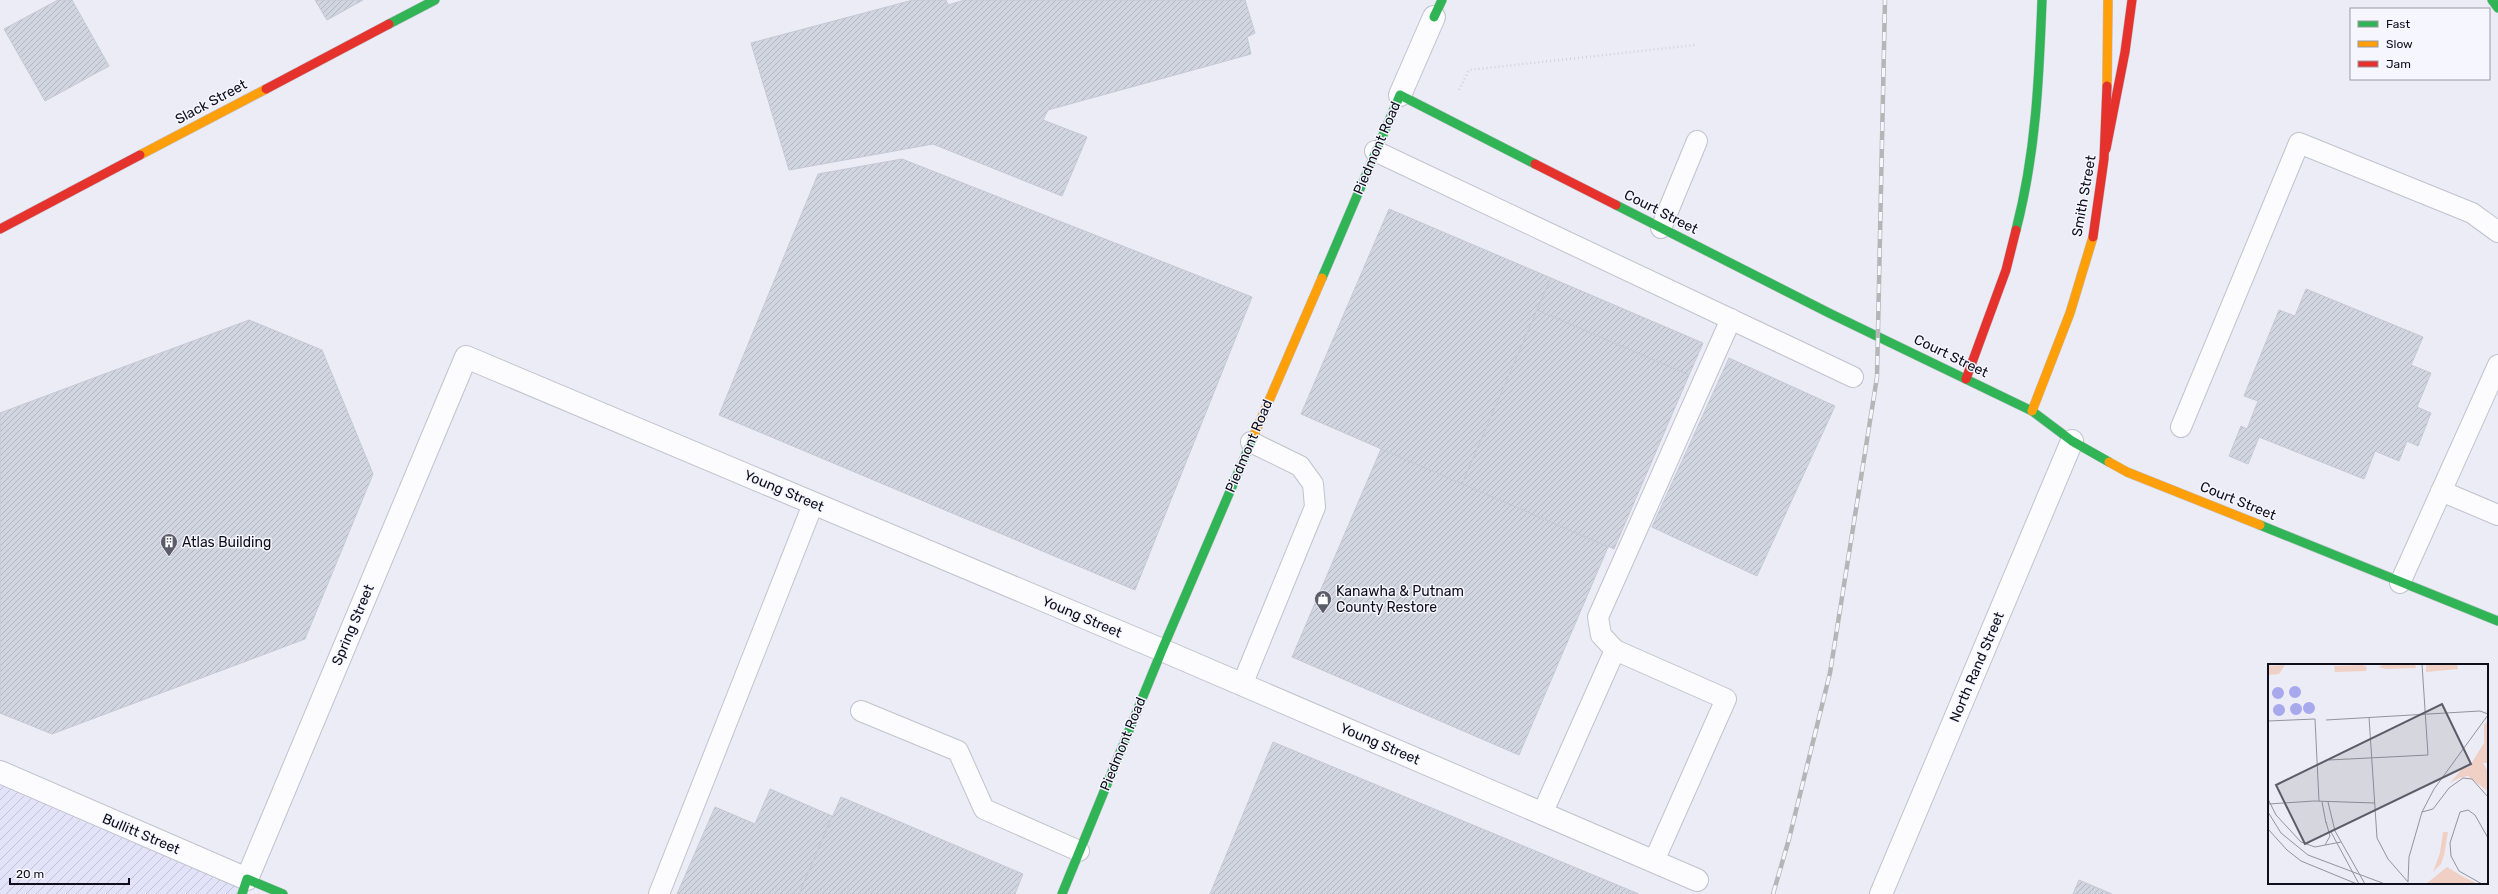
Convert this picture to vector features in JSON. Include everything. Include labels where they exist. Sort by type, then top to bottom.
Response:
[{"type":"main road","name":"Slack Street","points":[[0,229],[435,0]]},
{"type":"main road","points":[[1966,379],[2006,270],[2028,184],[2038,93],[2042,0]]},
{"type":"main road","name":"Smith Street","points":[[2032,411],[2076,296],[2098,214],[2106,149],[2108,0]]},
{"type":"main road","points":[[2106,149],[2125,52],[2132,0]]},
{"type":"main road","points":[[2492,0],[2498,8]]},
{"type":"main road","name":"Court Street","points":[[1400,95],[1661,228],[2032,411],[2072,441],[2128,472],[2400,583],[2498,620]]},
{"type":"main road","name":"Piedmont Road","points":[[1062,894],[1162,650],[1400,95]]},
{"type":"main road","name":"Bullitt Street","points":[[244,887],[283,894]]},
{"type":"street","name":"Piedmont Road","points":[[1400,95],[1438,9]]},
{"type":"street","name":"Young Street","points":[[466,357],[1162,650],[1697,880]]},
{"type":"street","name":"Spring Street","points":[[244,887],[466,357]]},
{"type":"street","name":"North Rand Street","points":[[1881,894],[2072,441]]},
{"type":"street","name":"Bullitt Street","points":[[0,772],[244,887]]},
{"type":"lane","points":[[1661,228],[1697,141]]},
{"type":"lane","points":[[2181,427],[2299,143],[2472,213],[2498,232]]},
{"type":"lane","points":[[1376,151],[1853,377]]},
{"type":"lane","points":[[1654,861],[1726,699],[1615,650],[1601,635],[1598,617],[1731,320]]},
{"type":"lane","points":[[2400,583],[2441,491],[2495,378]]},
{"type":"lane","points":[[1242,685],[1315,507],[1313,484],[1300,466],[1251,442]]},
{"type":"lane","points":[[2441,491],[2498,515]]},
{"type":"lane","points":[[659,894],[813,504]]},
{"type":"lane","points":[[1542,814],[1615,650]]},
{"type":"lane","points":[[861,711],[958,751],[984,809],[1079,850]]},
{"type":"path","points":[[1446,118],[1469,70],[1695,45]]},
{"type":"shaded area","points":[[0,772],[247,879],[241,894],[0,894]]},
{"type":"building","points":[[58,0],[72,0],[109,66],[45,101],[4,29]]},
{"type":"building","points":[[315,0],[363,0],[327,20]]},
{"type":"building","points":[[913,0],[946,0],[948,5],[965,0],[1245,0],[1255,33],[1247,37],[1251,54],[1048,110],[1043,120],[1087,137],[1062,196],[933,144],[789,170],[751,43]]},
{"type":"building","points":[[902,159],[1252,297],[1135,590],[719,415],[818,174]]},
{"type":"building","points":[[1389,209],[1551,278],[1462,484],[1301,414]]},
{"type":"building","points":[[1551,278],[1703,343],[1689,375],[1537,310]]},
{"type":"building","points":[[2306,289],[2423,337],[2411,365],[2431,373],[2417,407],[2431,413],[2418,446],[2407,441],[2399,461],[2375,451],[2364,479],[2259,437],[2248,464],[2229,456],[2241,426],[2247,429],[2258,401],[2244,396],[2279,310],[2295,316]]},
{"type":"building","points":[[1537,310],[1689,375],[1614,549],[1462,484]]},
{"type":"building","name":"Atlas Building","points":[[249,320],[322,350],[373,474],[305,639],[52,734],[0,713],[0,413]]},
{"type":"building","points":[[1729,358],[1835,406],[1757,576],[1652,527]]},
{"type":"building","points":[[1381,449],[1608,547],[1519,755],[1292,657]]},
{"type":"building","points":[[1273,742],[1639,894],[1210,894]]},
{"type":"building","points":[[770,789],[832,816],[799,894],[677,894],[715,807],[755,824]]},
{"type":"building","points":[[841,797],[1023,874],[1015,894],[799,894]]},
{"type":"building","points":[[2079,880],[2112,894],[2073,894]]},
{"type":"railway","points":[[1773,894],[1789,839],[1830,673],[1877,377],[1885,0]]},
{"type":"traffic: fast","points":[[389,24],[435,0]]},
{"type":"traffic: fast","points":[[1434,17],[1442,0]]},
{"type":"traffic: fast","points":[[2016,230],[2023,201],[2032,144],[2038,87],[2042,0]]},
{"type":"traffic: fast","points":[[2492,0],[2498,8]]},
{"type":"traffic: fast","points":[[1322,278],[1400,95],[1535,164]]},
{"type":"traffic: fast","points":[[1616,205],[1831,314],[2032,411],[2072,441],[2109,462]]},
{"type":"traffic: fast","points":[[1062,894],[1162,650],[1255,433]]},
{"type":"traffic: fast","points":[[2260,525],[2498,621]]},
{"type":"traffic: fast","points":[[242,894],[247,879],[283,894]]},
{"type":"traffic: slow","points":[[2107,86],[2108,0]]},
{"type":"traffic: slow","points":[[140,155],[266,89]]},
{"type":"traffic: slow","points":[[2032,411],[2070,313],[2093,237]]},
{"type":"traffic: slow","points":[[1255,433],[1322,278]]},
{"type":"traffic: slow","points":[[2109,462],[2127,472],[2260,525]]},
{"type":"traffic: jam","points":[[2106,149],[2125,52],[2132,0]]},
{"type":"traffic: jam","points":[[266,89],[389,24]]},
{"type":"traffic: jam","points":[[2093,237],[2104,159],[2107,86]]},
{"type":"traffic: jam","points":[[0,229],[140,155]]},
{"type":"traffic: jam","points":[[1535,164],[1616,205]]},
{"type":"traffic: jam","points":[[1966,379],[2006,270],[2016,230]]},
{"type":"place","name":"Atlas Building","points":[[169,557]]},
{"type":"place","name":"Kanawha & Putnam County Restore","points":[[1323,614]]}]
